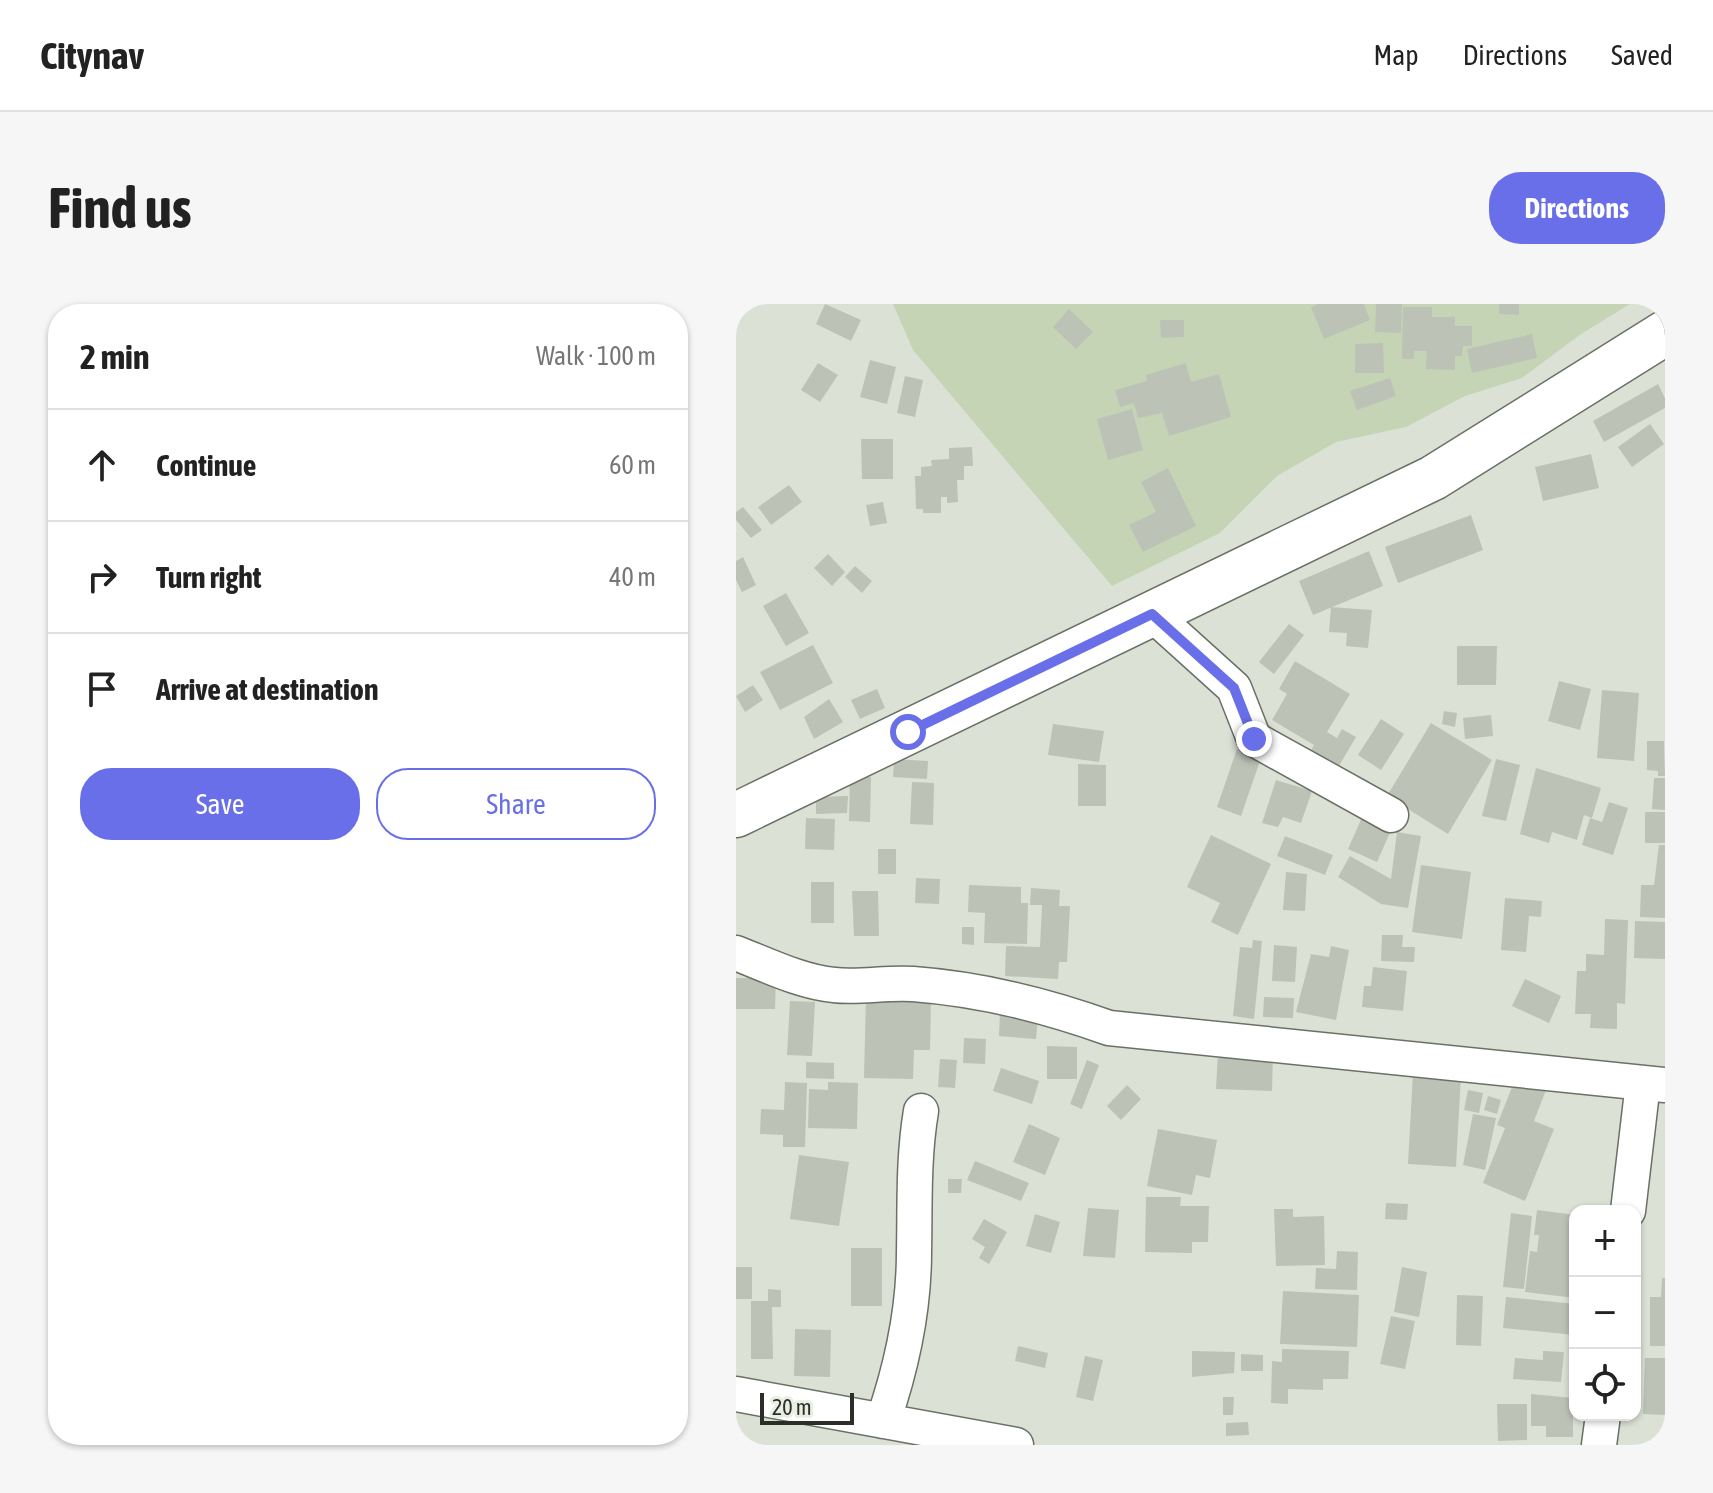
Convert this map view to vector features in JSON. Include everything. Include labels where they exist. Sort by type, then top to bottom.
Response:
[{"type":"main road","points":[[736,815],[1433,478],[1665,333]]},
{"type":"street","points":[[1152,614],[1234,688],[1254,739],[1391,815]]},
{"type":"street","points":[[736,953],[813,982],[836,986],[915,984],[1005,997],[1047,1006],[1109,1028],[1654,1084],[1629,1205]]},
{"type":"street","points":[[900,1431],[902,1366],[909,1324],[914,1254],[913,1189],[921,1111]]},
{"type":"street","points":[[736,1394],[900,1431],[1016,1445]]},
{"type":"street","points":[[1599,1445],[1602,1421]]},
{"type":"green space","points":[[893,304],[1630,304],[1581,334],[1522,378],[1465,396],[1406,427],[1336,442],[1277,476],[1220,533],[1112,586],[913,350]]},
{"type":"building","points":[[825,304],[861,320],[851,341],[816,324]]},
{"type":"building","points":[[1318,304],[1364,304],[1370,320],[1324,339],[1311,307]]},
{"type":"building","points":[[1376,304],[1402,304],[1401,333],[1375,332]]},
{"type":"building","points":[[1499,304],[1519,304],[1519,315],[1499,314]]},
{"type":"building","points":[[1403,307],[1432,307],[1432,317],[1455,317],[1455,326],[1472,326],[1472,346],[1463,346],[1462,356],[1455,356],[1455,370],[1426,369],[1427,351],[1414,351],[1414,359],[1402,359]]},
{"type":"building","points":[[1069,309],[1093,332],[1076,349],[1053,327]]},
{"type":"building","points":[[1160,320],[1184,320],[1184,337],[1161,338]]},
{"type":"building","points":[[1532,334],[1537,358],[1472,373],[1467,349]]},
{"type":"building","points":[[1383,343],[1384,373],[1355,373],[1355,344]]},
{"type":"building","points":[[870,360],[896,367],[887,404],[860,397]]},
{"type":"building","points":[[818,363],[838,375],[820,402],[801,390]]},
{"type":"building","points":[[1186,363],[1191,382],[1219,374],[1231,417],[1169,436],[1162,413],[1138,418],[1134,403],[1120,407],[1115,390],[1147,381],[1146,375]]},
{"type":"building","points":[[905,376],[923,380],[915,417],[897,413]]},
{"type":"building","points":[[1390,378],[1396,396],[1357,410],[1350,391]]},
{"type":"building","points":[[1658,384],[1665,398],[1665,408],[1604,442],[1593,421]]},
{"type":"building","points":[[1132,409],[1143,450],[1108,460],[1097,419]]},
{"type":"building","points":[[1650,424],[1664,444],[1632,467],[1618,447]]},
{"type":"building","points":[[861,439],[893,439],[893,479],[862,479]]},
{"type":"building","points":[[972,447],[973,466],[964,466],[964,480],[957,480],[958,502],[947,503],[947,497],[941,497],[941,513],[923,513],[923,509],[916,509],[915,476],[921,476],[921,467],[932,466],[931,460],[949,459],[949,448]]},
{"type":"building","points":[[1591,454],[1599,488],[1543,501],[1535,467]]},
{"type":"building","points":[[1168,468],[1196,526],[1143,552],[1129,525],[1156,512],[1141,482]]},
{"type":"building","points":[[789,485],[802,502],[771,525],[758,507]]},
{"type":"building","points":[[883,502],[887,523],[870,526],[866,505]]},
{"type":"building","points":[[743,507],[762,530],[751,538],[736,520],[736,512]]},
{"type":"building","points":[[1471,515],[1483,550],[1398,583],[1385,547]]},
{"type":"building","points":[[1369,551],[1383,586],[1313,615],[1299,581]]},
{"type":"building","points":[[828,554],[845,572],[832,586],[814,568]]},
{"type":"building","points":[[743,557],[756,585],[742,592],[736,580],[736,561]]},
{"type":"building","points":[[855,566],[872,581],[862,593],[845,577]]},
{"type":"building","points":[[786,593],[809,633],[786,646],[763,606]]},
{"type":"building","points":[[1331,607],[1372,610],[1368,648],[1346,646],[1347,633],[1329,632]]},
{"type":"building","points":[[1289,624],[1304,635],[1274,674],[1259,662]]},
{"type":"building","points":[[813,645],[833,683],[780,710],[760,672]]},
{"type":"building","points":[[1457,646],[1497,646],[1496,685],[1457,685]]},
{"type":"building","points":[[1295,661],[1350,694],[1327,732],[1337,738],[1342,729],[1356,737],[1336,771],[1309,754],[1314,745],[1272,720],[1287,694],[1279,689]]},
{"type":"building","points":[[1559,681],[1591,689],[1580,730],[1548,721]]},
{"type":"building","points":[[753,685],[763,700],[745,712],[736,696]]},
{"type":"building","points":[[877,689],[885,708],[860,719],[851,700]]},
{"type":"building","points":[[1602,690],[1639,693],[1634,761],[1597,758]]},
{"type":"building","points":[[829,699],[843,722],[814,739],[804,717]]},
{"type":"building","points":[[1444,711],[1457,713],[1455,727],[1442,724]]},
{"type":"building","points":[[1491,715],[1493,736],[1465,739],[1463,718]]},
{"type":"building","points":[[1381,719],[1404,734],[1381,770],[1358,755]]},
{"type":"building","points":[[1431,723],[1492,760],[1448,834],[1387,796]]},
{"type":"building","points":[[1053,724],[1104,731],[1099,762],[1048,755]]},
{"type":"building","points":[[1647,741],[1664,741],[1665,776],[1658,776],[1658,771],[1647,770]]},
{"type":"building","points":[[1237,749],[1261,758],[1241,816],[1217,807]]},
{"type":"building","points":[[894,759],[928,761],[927,779],[893,777]]},
{"type":"building","points":[[1496,759],[1520,765],[1506,821],[1482,816]]},
{"type":"building","points":[[1078,764],[1106,765],[1106,806],[1078,806]]},
{"type":"building","points":[[1536,768],[1601,788],[1592,818],[1584,815],[1577,840],[1552,832],[1549,843],[1520,834]]},
{"type":"building","points":[[850,776],[871,777],[870,822],[849,821]]},
{"type":"building","points":[[1654,778],[1665,778],[1665,810],[1652,809]]},
{"type":"building","points":[[1276,780],[1312,791],[1301,823],[1283,817],[1278,827],[1262,823]]},
{"type":"building","points":[[912,782],[934,783],[933,825],[910,824]]},
{"type":"building","points":[[848,796],[847,813],[816,814],[816,797]]},
{"type":"building","points":[[1609,802],[1628,808],[1613,855],[1582,845],[1590,818],[1602,822]]},
{"type":"building","points":[[1645,812],[1665,812],[1665,843],[1645,843]]},
{"type":"building","points":[[1363,815],[1392,828],[1377,862],[1348,849]]},
{"type":"building","points":[[806,818],[835,819],[834,850],[805,849]]},
{"type":"building","points":[[1397,832],[1421,836],[1408,908],[1381,904],[1338,877],[1350,856],[1391,879]]},
{"type":"building","points":[[1211,835],[1271,864],[1238,935],[1211,922],[1220,903],[1187,887]]},
{"type":"building","points":[[1285,836],[1333,855],[1325,875],[1277,856]]},
{"type":"building","points":[[1659,845],[1665,845],[1665,918],[1640,917],[1641,885],[1654,885]]},
{"type":"building","points":[[878,849],[896,849],[896,874],[878,874]]},
{"type":"building","points":[[1421,865],[1471,872],[1462,939],[1412,932]]},
{"type":"building","points":[[1286,872],[1307,874],[1305,911],[1283,910]]},
{"type":"building","points":[[916,878],[940,879],[939,904],[915,903]]},
{"type":"building","points":[[811,882],[834,882],[834,923],[811,923]]},
{"type":"building","points":[[969,885],[1021,887],[1021,903],[1028,903],[1027,944],[984,943],[985,913],[968,912]]},
{"type":"building","points":[[1031,888],[1060,890],[1059,906],[1070,906],[1067,962],[1059,962],[1058,979],[1005,976],[1006,946],[1040,947],[1042,905],[1030,905]]},
{"type":"building","points":[[852,891],[878,891],[879,936],[854,936]]},
{"type":"building","points":[[1505,898],[1542,901],[1541,917],[1529,916],[1526,952],[1501,950]]},
{"type":"building","points":[[1605,919],[1628,920],[1625,1004],[1617,1003],[1617,1029],[1590,1028],[1591,1014],[1575,1014],[1577,971],[1586,971],[1586,954],[1604,955]]},
{"type":"building","points":[[1635,921],[1665,922],[1665,959],[1634,958]]},
{"type":"building","points":[[962,927],[974,927],[974,945],[962,944]]},
{"type":"building","points":[[1382,935],[1403,935],[1402,947],[1415,947],[1414,962],[1381,961]]},
{"type":"building","points":[[1253,940],[1262,941],[1254,1019],[1233,1016],[1240,947],[1252,948]]},
{"type":"building","points":[[1274,945],[1297,947],[1295,982],[1272,981]]},
{"type":"building","points":[[1331,946],[1349,950],[1336,1020],[1296,1012],[1311,954],[1329,957]]},
{"type":"building","points":[[1373,967],[1407,971],[1403,1011],[1362,1007],[1364,986],[1371,986]]},
{"type":"building","points":[[736,978],[776,978],[775,1009],[736,1009]]},
{"type":"building","points":[[1525,979],[1561,996],[1549,1023],[1512,1006]]},
{"type":"building","points":[[866,997],[931,998],[930,1050],[914,1050],[913,1079],[864,1078]]},
{"type":"building","points":[[1264,997],[1294,998],[1293,1018],[1263,1017]]},
{"type":"building","points":[[790,1001],[815,1002],[812,1056],[787,1055]]},
{"type":"building","points":[[1000,1013],[1038,1016],[1036,1039],[999,1036]]},
{"type":"building","points":[[964,1038],[986,1039],[985,1064],[963,1063]]},
{"type":"building","points":[[1047,1046],[1077,1047],[1077,1079],[1047,1079]]},
{"type":"building","points":[[1218,1051],[1273,1053],[1272,1091],[1216,1089]]},
{"type":"building","points":[[940,1059],[957,1060],[955,1088],[938,1087]]},
{"type":"building","points":[[1087,1060],[1099,1065],[1082,1109],[1070,1104]]},
{"type":"building","points":[[806,1062],[834,1063],[834,1079],[806,1078]]},
{"type":"building","points":[[1001,1068],[1039,1081],[1032,1104],[993,1091]]},
{"type":"building","points":[[1413,1072],[1461,1075],[1456,1167],[1408,1164]]},
{"type":"building","points":[[1516,1077],[1546,1090],[1534,1121],[1554,1129],[1525,1201],[1483,1183],[1505,1128],[1497,1125]]},
{"type":"building","points":[[785,1082],[807,1083],[805,1147],[783,1147],[783,1135],[760,1134],[761,1109],[784,1110]]},
{"type":"building","points":[[828,1082],[858,1083],[857,1129],[808,1128],[809,1089],[828,1090]]},
{"type":"building","points":[[1127,1085],[1141,1099],[1121,1120],[1107,1106]]},
{"type":"building","points":[[1468,1090],[1483,1093],[1479,1113],[1464,1110]]},
{"type":"building","points":[[1488,1096],[1501,1100],[1497,1114],[1484,1110]]},
{"type":"building","points":[[1473,1114],[1496,1118],[1485,1170],[1463,1165]]},
{"type":"building","points":[[1029,1124],[1060,1138],[1045,1175],[1013,1162]]},
{"type":"building","points":[[1158,1129],[1217,1140],[1210,1178],[1196,1175],[1192,1195],[1147,1186]]},
{"type":"building","points":[[799,1155],[849,1162],[839,1226],[790,1219]]},
{"type":"building","points":[[975,1161],[1029,1183],[1021,1201],[967,1180]]},
{"type":"building","points":[[948,1179],[962,1179],[961,1193],[948,1193]]},
{"type":"building","points":[[1146,1197],[1181,1197],[1180,1206],[1209,1206],[1208,1242],[1192,1242],[1192,1253],[1145,1252]]},
{"type":"building","points":[[1386,1203],[1408,1204],[1407,1220],[1385,1219]]},
{"type":"building","points":[[1088,1208],[1119,1210],[1115,1258],[1083,1256]]},
{"type":"building","points":[[1274,1209],[1293,1209],[1293,1217],[1324,1216],[1325,1265],[1276,1266]]},
{"type":"building","points":[[1537,1210],[1569,1214],[1569,1297],[1525,1292],[1530,1251],[1537,1252],[1539,1235],[1534,1235]]},
{"type":"building","points":[[1511,1213],[1532,1216],[1524,1289],[1503,1287]]},
{"type":"building","points":[[1035,1214],[1060,1222],[1051,1253],[1026,1246]]},
{"type":"building","points":[[984,1219],[1007,1232],[989,1264],[979,1258],[985,1247],[972,1239]]},
{"type":"building","points":[[851,1248],[882,1248],[882,1306],[851,1306]]},
{"type":"building","points":[[1337,1251],[1358,1252],[1357,1290],[1315,1289],[1316,1268],[1336,1269]]},
{"type":"building","points":[[736,1267],[752,1267],[752,1299],[736,1299]]},
{"type":"building","points":[[1402,1267],[1427,1272],[1419,1317],[1394,1312]]},
{"type":"building","points":[[1662,1278],[1665,1278],[1665,1346],[1650,1346],[1650,1297],[1661,1297]]},
{"type":"building","points":[[768,1289],[781,1290],[781,1307],[772,1307],[773,1359],[751,1359],[751,1301],[768,1301]]},
{"type":"building","points":[[1283,1291],[1359,1295],[1357,1347],[1280,1344]]},
{"type":"building","points":[[1457,1295],[1483,1296],[1481,1346],[1456,1345]]},
{"type":"building","points":[[1506,1297],[1569,1303],[1569,1334],[1503,1328]]},
{"type":"building","points":[[1391,1316],[1415,1321],[1405,1369],[1380,1364]]},
{"type":"building","points":[[795,1329],[831,1330],[830,1377],[794,1376]]},
{"type":"building","points":[[1018,1346],[1048,1353],[1045,1368],[1015,1361]]},
{"type":"building","points":[[1282,1349],[1349,1351],[1348,1379],[1323,1379],[1323,1390],[1288,1389],[1288,1404],[1271,1403],[1272,1361],[1282,1362]]},
{"type":"building","points":[[1192,1351],[1235,1352],[1234,1373],[1192,1377]]},
{"type":"building","points":[[1543,1351],[1564,1352],[1561,1382],[1513,1379],[1515,1358],[1543,1360]]},
{"type":"building","points":[[1241,1354],[1263,1355],[1263,1371],[1241,1371]]},
{"type":"building","points":[[1085,1356],[1103,1360],[1093,1401],[1076,1397]]},
{"type":"building","points":[[1645,1358],[1665,1358],[1665,1415],[1643,1414]]},
{"type":"building","points":[[1531,1394],[1569,1398],[1573,1437],[1546,1437],[1546,1426],[1531,1426]]},
{"type":"building","points":[[1223,1397],[1234,1397],[1233,1415],[1223,1415]]},
{"type":"building","points":[[1497,1404],[1527,1404],[1527,1440],[1498,1441]]},
{"type":"building","points":[[1248,1422],[1249,1435],[1226,1436],[1226,1423]]},
{"type":"route","points":[[908,732],[1152,614],[1206,666],[1234,688],[1241,701],[1247,728],[1254,739]]}]
